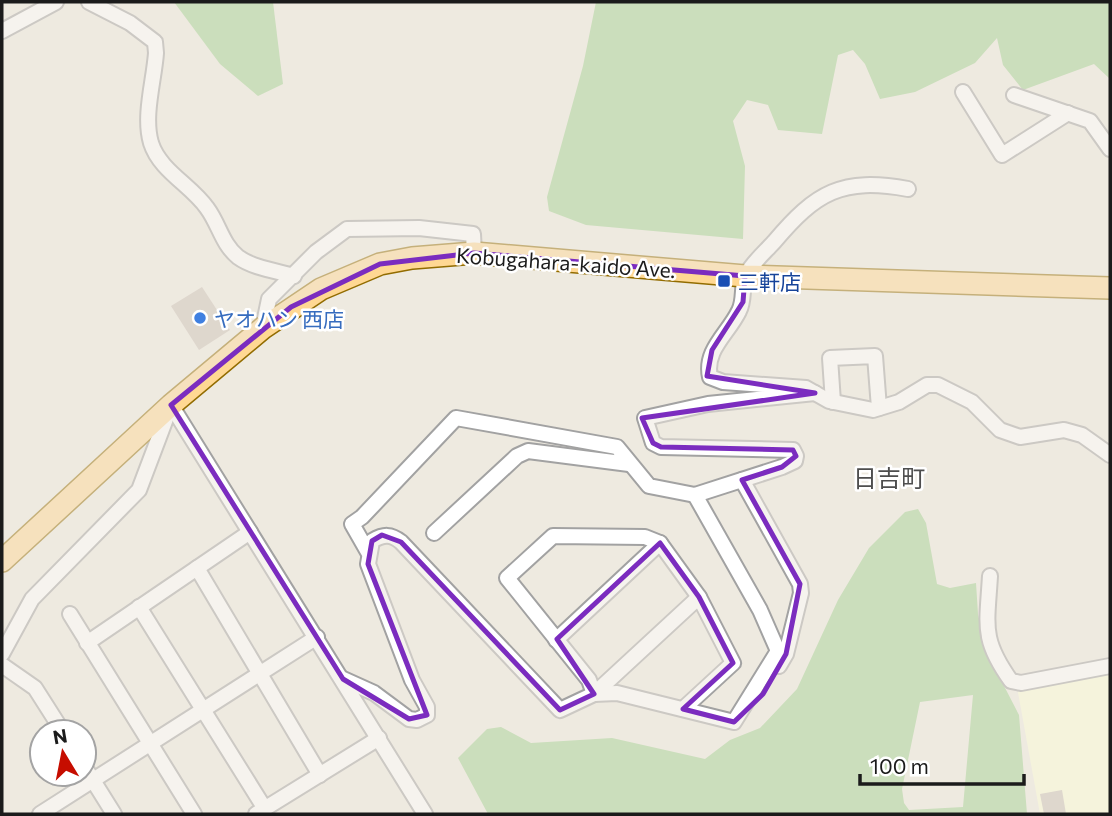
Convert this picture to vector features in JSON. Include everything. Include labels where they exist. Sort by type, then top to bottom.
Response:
[{"type":"main road","name":"Kobugahara-kaido Ave.","points":[[2,561],[171,405],[263,328],[321,289],[380,264],[412,258],[474,253],[746,276],[1110,288]]},
{"type":"street","points":[[2,31],[56,2]]},
{"type":"street","points":[[89,2],[130,23],[155,42],[148,124],[152,145],[166,168],[205,205],[224,242],[236,255],[246,262],[294,276]]},
{"type":"street","points":[[963,92],[1002,155],[1068,113]]},
{"type":"street","points":[[1014,94],[1090,121],[1110,149]]},
{"type":"street","points":[[908,189],[879,184],[825,193],[784,230],[746,276],[743,302],[738,313],[712,350],[708,369],[710,377],[723,382],[806,388],[833,402],[879,408],[898,402],[927,385],[938,385],[972,402],[1000,430],[1020,438],[1064,430],[1082,435],[1110,455]]},
{"type":"street","points":[[263,328],[270,299],[316,252],[347,229],[419,228],[473,234],[474,253]]},
{"type":"street","points":[[833,402],[830,358],[875,356],[879,408]]},
{"type":"street","points":[[368,552],[352,524],[362,517],[456,418],[617,447],[628,464],[649,486],[695,495],[782,467],[795,461],[796,456],[793,450],[661,447],[653,443],[645,418],[708,404],[815,393]]},
{"type":"street","points":[[171,405],[425,814]]},
{"type":"street","points":[[2,654],[32,599],[139,490],[171,405]]},
{"type":"street","points":[[435,533],[517,456],[528,451],[628,464]]},
{"type":"street","points":[[742,480],[800,584],[801,593],[786,654],[763,694],[750,700]]},
{"type":"street","points":[[594,694],[617,693],[734,722],[778,651],[760,610],[695,495]]},
{"type":"street","points":[[87,643],[250,532]]},
{"type":"street","points":[[343,679],[374,693],[409,719],[417,720],[427,715],[426,706],[412,680],[368,564],[372,541],[382,536],[393,536],[560,710],[594,694],[699,597]]},
{"type":"street","points":[[594,694],[589,680],[507,579],[553,536],[645,537],[660,543],[699,597],[733,663],[682,709]]},
{"type":"street","points":[[556,640],[660,543]]},
{"type":"street","points":[[197,568],[320,775]]},
{"type":"street","points":[[990,576],[987,631],[989,646],[1011,681],[1021,683],[1110,666]]},
{"type":"street","points":[[139,607],[203,709],[261,811],[379,738]]},
{"type":"street","points":[[70,614],[194,814]]},
{"type":"street","points":[[98,767],[149,743],[317,637]]},
{"type":"street","points":[[2,665],[35,688],[54,718]]},
{"type":"street","points":[[40,814],[70,788]]},
{"type":"street","points":[[98,788],[114,814]]},
{"type":"highlighted area","points":[[474,253],[745,276],[743,302],[712,350],[707,376],[815,393],[642,418],[653,443],[661,447],[793,450],[796,456],[782,467],[742,480],[800,584],[786,654],[763,694],[734,722],[683,709],[733,663],[699,597],[660,543],[557,639],[594,694],[560,710],[401,542],[382,535],[372,541],[368,564],[427,715],[409,719],[343,679],[171,405],[291,307],[380,264]]},
{"type":"shaded area","points":[[1110,670],[1110,814],[1040,814],[1017,687]]},
{"type":"green space","points":[[174,2],[273,2],[283,84],[258,96],[220,64]]},
{"type":"green space","points":[[596,2],[1110,2],[1110,79],[1094,64],[1023,90],[1003,65],[997,38],[975,63],[915,92],[880,99],[865,64],[853,50],[838,55],[822,134],[778,130],[768,105],[747,100],[733,121],[745,166],[743,239],[586,225],[549,211],[547,197],[583,66]]},
{"type":"green space","points":[[918,509],[926,523],[937,584],[950,588],[976,583],[978,614],[986,651],[1019,715],[1027,814],[488,814],[458,758],[487,729],[501,727],[531,743],[612,738],[705,759],[730,740],[760,728],[797,689],[838,600],[869,548],[905,512]],"holes":[[[973,695],[963,807],[909,810],[904,803],[902,789],[920,702]]]},
{"type":"building","name":"ヤオハン 西店","points":[[202,287],[230,330],[199,350],[171,306]]},
{"type":"building","points":[[1062,790],[1066,814],[1044,814],[1040,794]]},
{"type":"place","name":"三軒店","points":[[724,281]]},
{"type":"place","name":"ヤオハン 西店","points":[[200,318]]},
{"type":"district","name":"日吉町","points":[[889,477]]}]
